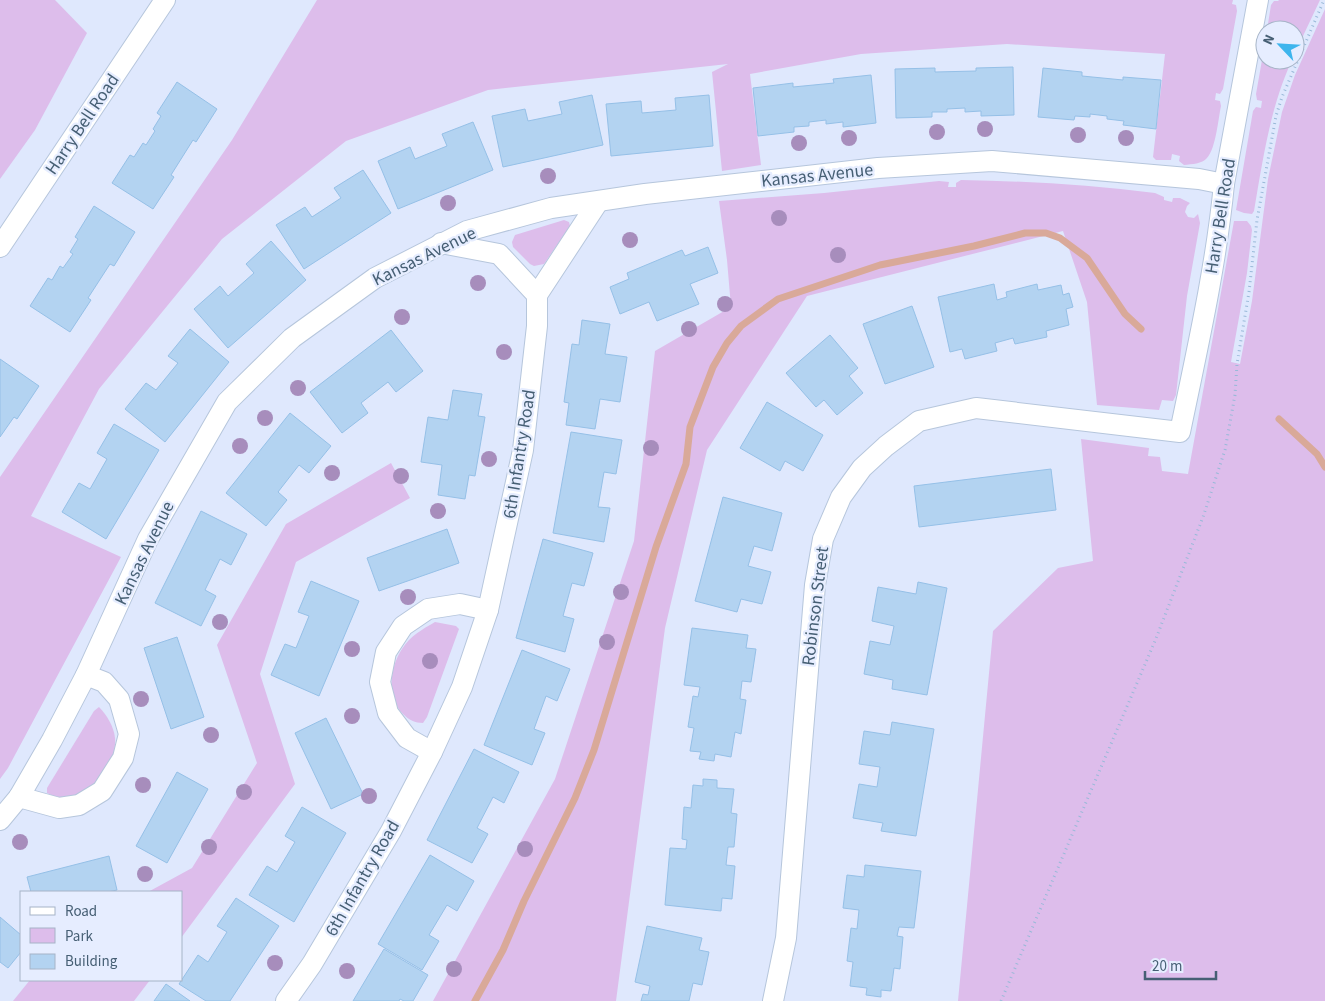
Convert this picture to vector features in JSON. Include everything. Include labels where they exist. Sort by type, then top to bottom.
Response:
[{"type":"street","name":"Harry Bell Road","points":[[0,247],[165,0]]},
{"type":"street","name":"Harry Bell Road","points":[[1180,432],[1208,292],[1222,212],[1224,184],[1258,0]]},
{"type":"street","name":"Kansas Avenue","points":[[0,820],[19,797],[52,740],[86,675],[148,539],[227,402],[292,338],[375,278],[441,243],[467,231],[551,208],[645,194],[858,170],[992,161],[1199,179],[1224,184]]},
{"type":"street","points":[[441,243],[499,254],[537,295],[598,202]]},
{"type":"street","name":"6th Infantry Road","points":[[286,1001],[312,964],[391,831],[432,752],[462,687],[488,610],[523,450],[537,326],[537,295]]},
{"type":"street","name":"Robinson Street","points":[[773,1001],[786,938],[815,585],[823,539],[842,497],[856,475],[886,446],[919,421],[976,408],[1180,432]]},
{"type":"street","points":[[432,752],[407,738],[388,713],[380,682],[386,652],[403,626],[428,609],[460,604],[488,610]]},
{"type":"street","points":[[19,797],[59,808],[79,805],[102,791],[123,758],[129,734],[119,699],[104,682],[86,675]]},
{"type":"path","points":[[1001,1001],[1154,641],[1204,517],[1224,450],[1235,395],[1237,364],[1249,292],[1257,220],[1276,116],[1285,89],[1324,0]]},
{"type":"green space","points":[[0,0],[55,0],[87,33],[35,130],[0,179]]},
{"type":"green space","points":[[317,0],[1233,0],[1232,4],[1236,5],[1237,11],[1223,89],[1220,94],[1216,93],[1215,100],[1220,101],[1221,106],[1213,148],[1207,158],[1193,164],[1184,165],[1179,161],[1180,156],[1172,154],[1171,160],[1156,160],[1153,157],[1165,54],[1007,44],[861,54],[750,74],[761,165],[722,171],[712,72],[728,64],[488,90],[346,141],[222,239],[99,389],[31,516],[121,557],[8,768],[0,779],[0,477],[232,140]]},
{"type":"green space","points":[[1320,0],[1305,32],[1305,20],[1269,20],[1271,5],[1274,1]]},
{"type":"green space","points":[[1325,9],[1325,1001],[958,1001],[993,631],[1058,568],[1093,561],[1081,439],[1149,448],[1148,456],[1160,457],[1162,471],[1188,474],[1234,221],[1247,221],[1252,230],[1247,273],[1231,362],[1240,364],[1252,301],[1268,179],[1282,112],[1297,70],[1305,70],[1305,53]]},
{"type":"green space","points":[[1260,70],[1288,70],[1273,115],[1252,214],[1236,210],[1253,111],[1256,107],[1261,108],[1262,101],[1257,100],[1256,94]]},
{"type":"green space","points":[[961,180],[1035,182],[1107,188],[1155,193],[1164,197],[1164,200],[1172,202],[1173,198],[1180,198],[1190,203],[1185,212],[1188,217],[1194,218],[1198,214],[1200,223],[1187,296],[1176,395],[1173,401],[1162,400],[1159,410],[1097,405],[1087,302],[1063,231],[807,296],[707,450],[665,628],[616,1001],[433,1001],[555,779],[634,541],[655,351],[731,307],[719,201],[824,193],[939,181],[949,182],[948,187],[956,187],[956,183]]},
{"type":"green space","points":[[564,220],[569,222],[570,226],[544,264],[534,266],[530,264],[513,247],[512,242],[515,235]]},
{"type":"green space","points":[[391,463],[410,498],[296,562],[260,674],[295,784],[182,937],[182,891],[150,891],[192,868],[257,763],[217,645],[286,524]]},
{"type":"green space","points":[[435,622],[456,626],[459,629],[427,717],[423,723],[412,721],[398,707],[392,691],[393,673],[398,656],[405,644],[417,633]]},
{"type":"green space","points":[[99,707],[110,721],[115,738],[114,751],[104,775],[95,785],[72,797],[60,797],[47,793],[47,788],[94,711]]},
{"type":"green space","points":[[29,981],[149,981],[134,1001],[13,1001]]},
{"type":"building","points":[[1013,67],[1014,115],[981,116],[981,111],[965,112],[965,108],[947,109],[947,112],[932,112],[932,117],[896,118],[895,69],[935,68],[935,72],[976,71],[976,68]]},
{"type":"building","points":[[1043,68],[1082,72],[1082,76],[1123,80],[1123,77],[1161,80],[1156,129],[1123,125],[1124,121],[1090,114],[1090,117],[1075,116],[1074,120],[1038,117]]},
{"type":"building","points":[[871,75],[876,123],[843,127],[843,122],[826,124],[826,120],[809,122],[809,126],[794,127],[794,132],[758,136],[753,88],[793,83],[793,87],[834,83],[833,79]]},
{"type":"building","points":[[177,82],[217,109],[196,142],[193,140],[171,175],[174,177],[153,209],[112,183],[130,155],[134,157],[143,143],[146,145],[155,131],[153,129],[161,116],[157,113]]},
{"type":"building","points":[[592,95],[603,145],[503,167],[492,116],[525,109],[528,121],[562,114],[559,102]]},
{"type":"building","points":[[709,95],[713,146],[611,156],[606,104],[641,101],[642,113],[676,110],[675,98]]},
{"type":"building","points":[[473,122],[493,170],[398,209],[378,161],[410,147],[415,159],[447,146],[442,134]]},
{"type":"building","points":[[363,170],[391,213],[304,269],[276,225],[305,207],[312,217],[341,198],[334,188]]},
{"type":"building","points":[[94,206],[135,232],[114,266],[110,264],[88,298],[91,300],[70,332],[30,306],[48,278],[52,280],[60,266],[63,268],[73,254],[70,252],[78,239],[75,237]]},
{"type":"building","points":[[271,241],[306,280],[228,348],[194,309],[220,286],[228,296],[254,273],[246,264]]},
{"type":"building","points":[[708,247],[718,273],[690,284],[699,304],[657,321],[649,302],[620,314],[610,287],[629,279],[627,273],[682,250],[685,256]]},
{"type":"building","points":[[994,284],[997,300],[1007,297],[1006,292],[1037,284],[1038,290],[1061,285],[1063,295],[1069,293],[1073,307],[1066,309],[1069,325],[1046,331],[1047,337],[1015,344],[1013,338],[995,343],[997,351],[965,359],[962,349],[950,352],[938,297]]},
{"type":"building","points":[[912,306],[934,367],[885,384],[863,324]]},
{"type":"building","points":[[582,320],[610,324],[605,354],[627,357],[620,402],[600,399],[595,429],[566,425],[569,403],[564,402],[572,344],[579,345]]},
{"type":"building","points":[[190,329],[229,362],[165,442],[125,409],[146,383],[156,390],[178,363],[168,356]]},
{"type":"building","points":[[391,330],[423,371],[396,392],[388,382],[361,403],[368,413],[342,433],[310,392]]},
{"type":"building","points":[[830,335],[858,368],[849,376],[863,393],[837,415],[824,400],[816,407],[786,373]]},
{"type":"building","points":[[0,359],[39,386],[17,419],[14,417],[0,437]]},
{"type":"building","points":[[453,390],[482,394],[478,416],[485,417],[475,476],[469,475],[465,499],[438,495],[442,465],[421,462],[428,417],[448,420]]},
{"type":"building","points":[[767,402],[823,435],[803,471],[785,461],[780,471],[740,448]]},
{"type":"building","points":[[290,413],[331,446],[309,473],[299,465],[278,492],[287,500],[266,526],[226,493]]},
{"type":"building","points":[[114,424],[159,450],[106,539],[62,512],[79,483],[90,489],[107,459],[97,453]]},
{"type":"building","points":[[571,432],[622,440],[616,474],[604,472],[598,507],[610,508],[604,542],[553,533]]},
{"type":"building","points":[[1051,469],[1056,510],[919,527],[914,486]]},
{"type":"building","points":[[723,497],[782,513],[772,551],[754,546],[748,566],[771,572],[762,604],[741,599],[737,612],[695,601]]},
{"type":"building","points":[[201,511],[247,534],[231,565],[220,559],[205,590],[216,596],[201,626],[155,603]]},
{"type":"building","points":[[447,529],[459,563],[379,591],[367,558]]},
{"type":"building","points":[[543,539],[593,553],[584,586],[572,583],[563,616],[574,619],[565,652],[516,638]]},
{"type":"building","points":[[311,581],[359,601],[319,696],[271,675],[285,644],[296,648],[309,616],[298,612]]},
{"type":"building","points":[[918,582],[947,588],[927,695],[892,689],[893,680],[864,674],[870,641],[890,645],[894,626],[872,621],[878,587],[916,594]]},
{"type":"building","points":[[692,628],[748,635],[746,648],[756,649],[751,682],[742,681],[740,699],[746,700],[741,734],[735,732],[731,757],[715,754],[714,761],[699,759],[701,752],[690,751],[694,728],[688,727],[693,696],[698,697],[700,687],[684,685]]},
{"type":"building","points":[[177,637],[204,717],[171,729],[144,648]]},
{"type":"building","points":[[522,650],[570,669],[557,701],[546,696],[534,729],[545,733],[532,765],[484,745]]},
{"type":"building","points":[[326,718],[363,794],[331,809],[295,733]]},
{"type":"building","points":[[892,722],[934,729],[916,836],[881,831],[883,823],[853,818],[859,784],[877,787],[880,767],[859,764],[864,731],[890,735]]},
{"type":"building","points":[[474,749],[519,772],[504,803],[493,797],[477,828],[488,834],[472,863],[427,840]]},
{"type":"building","points":[[177,772],[208,789],[167,863],[136,846]]},
{"type":"building","points":[[703,779],[717,780],[717,788],[734,789],[731,813],[737,814],[734,847],[728,847],[726,865],[735,866],[732,899],[722,898],[721,911],[665,905],[670,848],[686,849],[687,840],[682,839],[684,807],[691,808],[693,785],[703,786]]},
{"type":"building","points":[[302,807],[346,833],[294,922],[249,895],[267,866],[277,872],[295,842],[285,836]]},
{"type":"building","points":[[430,855],[474,881],[457,911],[447,905],[429,935],[439,941],[422,970],[378,944]]},
{"type":"building","points":[[109,856],[117,890],[31,891],[27,877]]},
{"type":"building","points":[[865,865],[921,871],[914,928],[899,927],[897,936],[903,937],[900,969],[894,968],[891,991],[881,990],[881,997],[866,995],[867,988],[850,986],[853,962],[847,961],[851,928],[857,929],[859,910],[843,908],[847,875],[864,877]]},
{"type":"building","points":[[236,898],[279,926],[230,1001],[206,1001],[179,984],[198,955],[208,962],[227,932],[217,926]]},
{"type":"building","points":[[0,917],[20,934],[20,953],[8,968],[0,962]]},
{"type":"building","points":[[647,926],[702,938],[699,950],[709,952],[702,985],[693,983],[689,1001],[641,1001],[643,994],[648,995],[650,986],[635,982]]},
{"type":"building","points":[[384,949],[428,975],[413,1001],[400,999],[399,1001],[353,1001]]},
{"type":"building","points":[[166,984],[190,1001],[154,1001]]},
{"type":"waterway","points":[[475,1001],[503,950],[524,901],[575,798],[594,750],[656,547],[686,464],[690,427],[713,367],[727,343],[741,326],[778,299],[880,265],[974,246],[1025,233],[1046,233],[1060,238],[1087,258],[1125,314],[1141,329]]},
{"type":"waterway","points":[[1279,419],[1317,454],[1325,467]]}]
